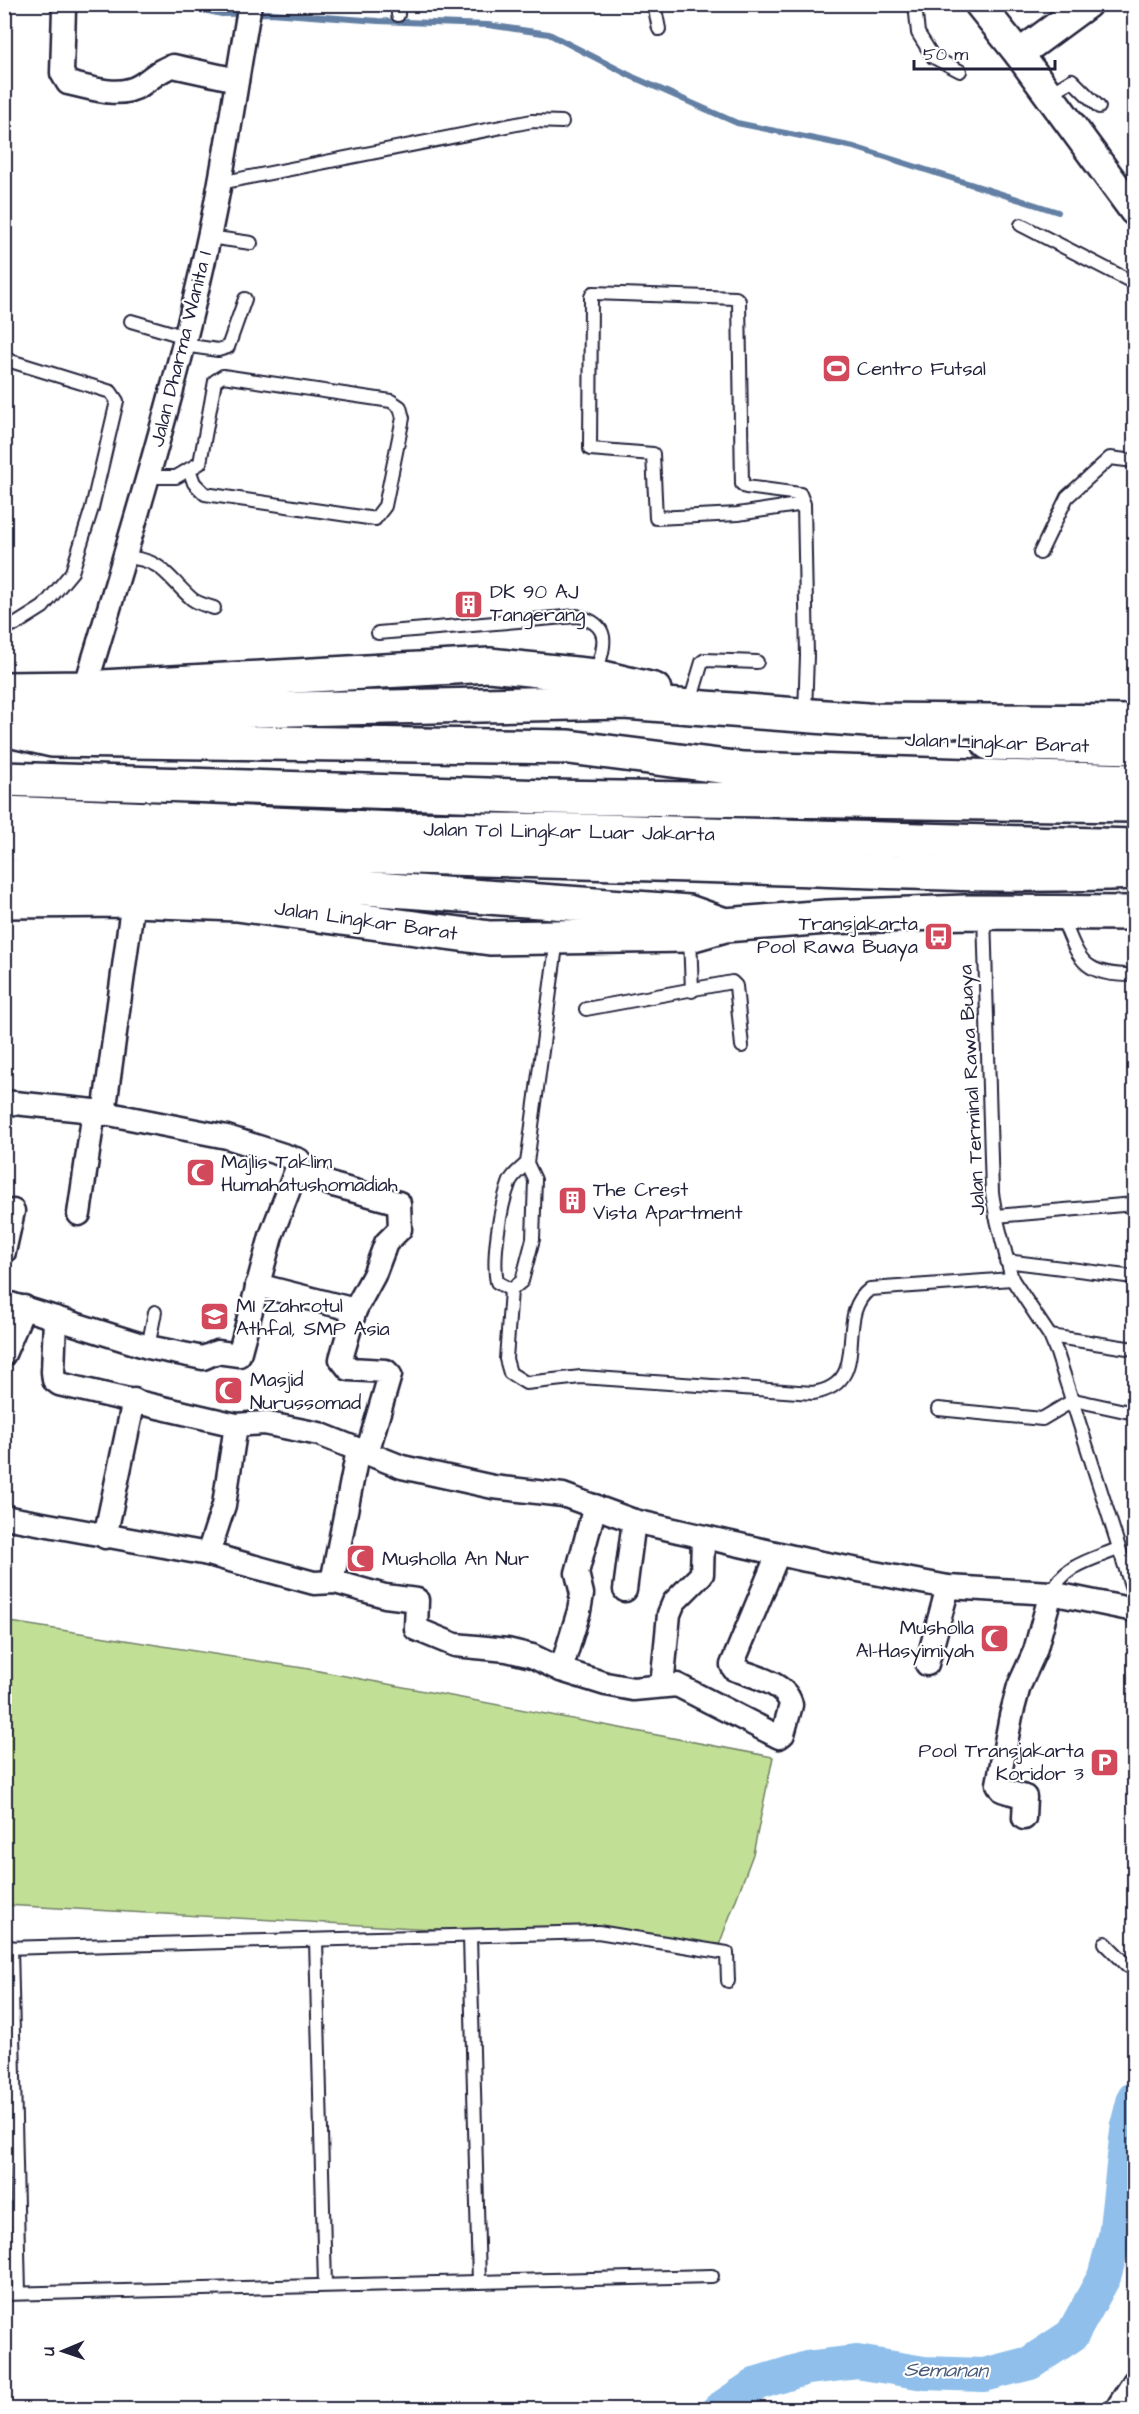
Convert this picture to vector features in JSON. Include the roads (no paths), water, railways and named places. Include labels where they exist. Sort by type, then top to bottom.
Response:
[{"type":"main road","name":"Jalan Lingkar Barat","points":[[4,689],[85,688],[489,665],[596,676],[699,705]]},
{"type":"main road","name":"Jalan Lingkar Barat","points":[[4,715],[624,702],[805,705],[872,724],[1134,722]]},
{"type":"main road","name":"Jalan Lingkar Barat","points":[[872,724],[880,734],[897,739],[1134,747]]},
{"type":"main road","points":[[4,729],[52,741],[569,747],[743,769],[1134,781]]},
{"type":"main road","name":"Jalan Tol Lingkar Luar Jakarta","points":[[4,779],[546,797],[1134,805]]},
{"type":"main road","name":"Jalan Tol Lingkar Luar Jakarta","points":[[4,813],[395,829],[602,831],[1134,846]]},
{"type":"main road","points":[[4,844],[272,855],[954,872],[1071,874],[1134,872]]},
{"type":"main road","name":"Jalan Lingkar Barat","points":[[4,877],[212,877],[726,925],[826,917],[978,913],[1134,913]]},
{"type":"main road","name":"Jalan Lingkar Barat","points":[[978,913],[985,906],[1022,900],[1134,897]]},
{"type":"main road","name":"Jalan Lingkar Barat","points":[[4,901],[133,900],[273,907],[490,938],[557,939],[689,923]]},
{"type":"street","points":[[979,4],[1049,94],[1134,211]]},
{"type":"street","points":[[1019,54],[1087,4]]},
{"type":"street","points":[[63,7],[62,73],[68,83],[118,93],[140,86],[165,68],[173,66],[237,80]]},
{"type":"street","name":"Jalan Dharma Wanita I","points":[[85,688],[149,477],[185,341],[220,183],[248,15]]},
{"type":"street","points":[[79,1214],[99,1112],[133,900]]},
{"type":"street","points":[[4,1102],[99,1112],[227,1137],[299,1160],[271,1236],[239,1355],[217,1352],[203,1358],[148,1347],[14,1304],[4,1354]]},
{"type":"street","points":[[297,1170],[333,1185],[401,1205],[400,1229],[386,1243],[374,1275],[355,1310],[341,1359],[349,1369],[386,1371],[390,1374],[363,1451],[333,1577],[335,1582]]},
{"type":"street","points":[[4,1252],[13,1211]]},
{"type":"street","points":[[257,1285],[355,1310]]},
{"type":"street","points":[[55,1318],[54,1380],[59,1384],[236,1425],[264,1423],[319,1434],[402,1467],[494,1487],[563,1495],[634,1521],[778,1554],[948,1587],[1051,1593],[1134,1610]]},
{"type":"street","points":[[105,1537],[134,1400]]},
{"type":"street","points":[[208,1554],[224,1505],[236,1425]]},
{"type":"street","points":[[561,1670],[579,1611],[582,1594],[577,1573],[595,1506]]},
{"type":"street","points":[[4,1517],[208,1554],[314,1583],[335,1582],[385,1596],[417,1600],[416,1629],[455,1645],[507,1650],[532,1656],[561,1670],[606,1684],[633,1689],[677,1685],[782,1737],[791,1705],[790,1700],[772,1684],[732,1667],[778,1554]]},
{"type":"street","points":[[625,1590],[634,1521]]},
{"type":"street","points":[[662,1686],[669,1614],[674,1602],[702,1574],[703,1538]]},
{"type":"street","points":[[927,1664],[948,1587]]},
{"type":"street","points":[[1024,1818],[1025,1797],[1002,1790],[998,1784],[1019,1686],[1035,1651],[1051,1593]]},
{"type":"street","points":[[1116,2409],[1134,2382]]},
{"type":"lane","points":[[654,4],[659,29]]},
{"type":"lane","points":[[915,4],[918,33],[933,57],[960,71]]},
{"type":"lane","points":[[1049,94],[1072,80],[1099,107]]},
{"type":"lane","points":[[220,183],[532,121],[562,122]]},
{"type":"lane","points":[[1021,225],[1134,283]]},
{"type":"lane","points":[[209,237],[251,243]]},
{"type":"lane","points":[[804,504],[738,514],[656,518],[653,454],[590,449],[591,297],[593,293],[736,298],[739,301],[740,479],[746,487],[800,494],[804,504],[805,705]]},
{"type":"lane","points":[[131,321],[185,341],[218,350],[228,347],[245,299]]},
{"type":"lane","points":[[4,359],[111,392],[117,401],[92,508],[72,572],[43,607],[16,624],[4,627]]},
{"type":"lane","points":[[149,477],[176,477],[200,464],[215,381],[223,376],[391,401],[400,407],[403,418],[385,506],[375,519],[205,494],[194,483],[189,470]]},
{"type":"lane","points":[[1040,553],[1067,497],[1110,458],[1134,461]]},
{"type":"lane","points":[[125,557],[141,559],[167,571],[193,600],[214,608]]},
{"type":"lane","points":[[378,633],[577,616],[592,620],[604,633],[604,647],[596,676]]},
{"type":"lane","points":[[699,705],[702,662],[705,660],[757,662]]},
{"type":"lane","points":[[1060,912],[1077,953],[1095,971],[1108,975],[1134,975]]},
{"type":"lane","name":"Jalan Terminal Rawa Buaya","points":[[978,913],[992,1193],[1006,1261],[1012,1278],[1050,1336],[1074,1400],[1134,1595]]},
{"type":"lane","points":[[689,923],[692,991]]},
{"type":"lane","points":[[557,939],[527,1163],[535,1180],[533,1239],[522,1281],[511,1290],[506,1359],[510,1373],[526,1383],[581,1377],[813,1393],[828,1390],[844,1375],[849,1363],[854,1317],[864,1293],[870,1289],[1012,1278]]},
{"type":"lane","points":[[586,1009],[732,982],[736,986],[742,1046]]},
{"type":"lane","points":[[511,1290],[497,1282],[494,1269],[497,1242],[509,1182],[527,1163]]},
{"type":"lane","points":[[996,1216],[1134,1204]]},
{"type":"lane","points":[[1006,1261],[1134,1277]]},
{"type":"lane","points":[[148,1347],[156,1312]]},
{"type":"lane","points":[[1050,1336],[1134,1349]]},
{"type":"lane","points":[[938,1409],[1042,1419],[1074,1400],[1134,1413]]},
{"type":"lane","points":[[1051,1593],[1058,1578],[1071,1567],[1118,1549]]},
{"type":"lane","points":[[20,2293],[8,1948],[598,1932],[727,1953],[728,1981]]},
{"type":"lane","points":[[470,1936],[479,2282]]},
{"type":"lane","points":[[316,1940],[326,2285]]},
{"type":"lane","points":[[1105,1943],[1128,1966],[1134,1968]]},
{"type":"lane","points":[[4,2294],[712,2276]]},
{"type":"waterway","points":[[176,4],[222,14],[271,13],[378,21],[488,25],[549,34],[633,77],[737,123],[854,147],[1058,212]]},
{"type":"waterway","name":"Semanan","points":[[718,2410],[758,2383],[807,2368],[857,2362],[924,2373],[984,2375],[1030,2363],[1072,2335],[1104,2277],[1115,2236],[1128,2122],[1134,2098]]},
{"type":"place","name":"Centro Futsal","points":[[836,369]]},
{"type":"place","name":"DK 90 AJ Tangerang","points":[[469,604]]},
{"type":"place","name":"Transjakarta Pool Rawa Buaya","points":[[939,936]]},
{"type":"place","name":"Majlis Taklim Humahatushomadiah","points":[[200,1173]]},
{"type":"place","name":"The Crest Vista Apartment","points":[[572,1201]]},
{"type":"place","name":"MI Zahrotul Athfal, SMP Asia","points":[[215,1317]]},
{"type":"place","name":"Masjid Nurussomad","points":[[229,1391]]},
{"type":"place","name":"Musholla An Nur","points":[[361,1559]]},
{"type":"place","name":"Musholla Al-Hasyimiyah","points":[[995,1639]]},
{"type":"place","name":"Pool Transjakarta Koridor 3","points":[[1105,1763]]}]
